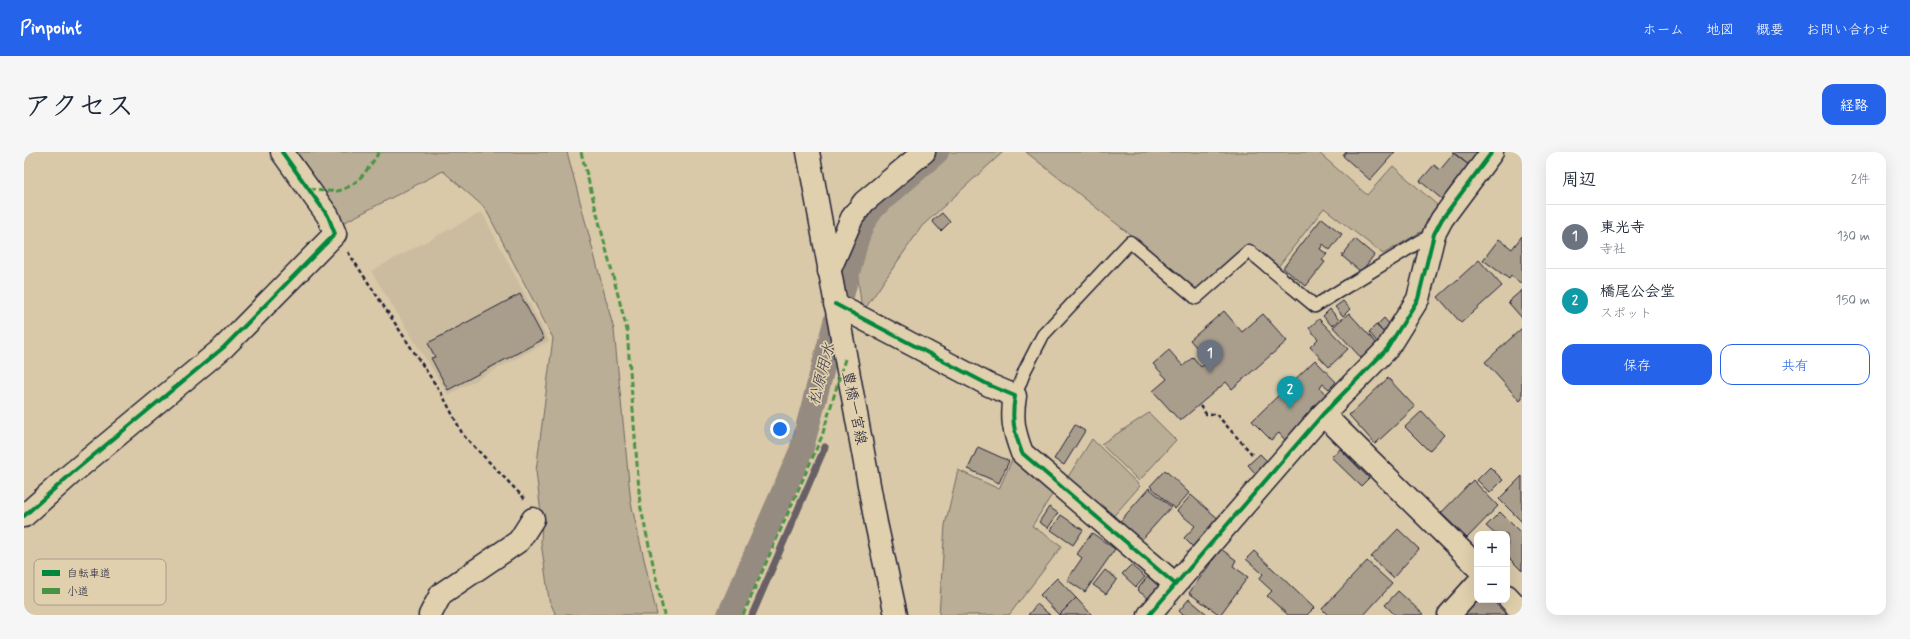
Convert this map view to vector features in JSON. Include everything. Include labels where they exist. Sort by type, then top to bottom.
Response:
[{"type":"street","points":[[24,516],[71,474],[224,347],[335,234],[328,216],[282,152]]},
{"type":"street","name":"豊橋一宮線","points":[[808,152],[876,523],[896,615]]},
{"type":"street","points":[[829,271],[852,218],[864,202],[924,152]]},
{"type":"street","points":[[1149,615],[1323,414],[1387,349],[1418,300],[1434,234],[1442,219],[1492,152]]},
{"type":"street","points":[[835,304],[989,385],[1015,396],[1012,413],[1014,434],[1022,453],[1175,584]]},
{"type":"street","points":[[1323,414],[1474,563]]},
{"type":"street","points":[[430,615],[441,594],[519,541],[533,519]]},
{"type":"street","points":[[1449,615],[1474,587]]},
{"type":"street","points":[[1510,599],[1522,612]]},
{"type":"lane","points":[[1015,396],[1028,364],[1043,335],[1130,242],[1196,298],[1248,251],[1315,306],[1434,234]]},
{"type":"path","points":[[335,234],[443,396],[463,435],[531,506],[533,519]]},
{"type":"path","points":[[1200,406],[1206,414],[1216,414],[1253,455]]},
{"type":"shaded area","points":[[295,152],[567,152],[614,330],[631,503],[657,615],[556,615],[549,600],[541,542],[542,522],[536,471],[553,338],[485,208],[443,171],[341,224]]},
{"type":"shaded area","points":[[945,152],[1003,152],[922,226],[862,313],[857,271],[857,258],[860,242],[878,212],[890,199]]},
{"type":"shaded area","points":[[1026,152],[1318,152],[1367,195],[1393,166],[1437,205],[1426,229],[1383,254],[1324,208],[1277,268],[1249,243],[1195,291],[1132,236]]},
{"type":"shaded area","points":[[482,212],[549,341],[448,395],[371,271]]},
{"type":"shaded area","points":[[1149,413],[1176,440],[1139,481],[1101,444]]},
{"type":"shaded area","points":[[1092,439],[1140,486],[1110,520],[1066,480]]},
{"type":"shaded area","points":[[1015,453],[1055,490],[1032,526],[1062,546],[1009,615],[939,615],[945,525],[958,470],[999,489]]},
{"type":"building","points":[[1346,152],[1395,152],[1370,180],[1343,156]]},
{"type":"building","points":[[1452,152],[1482,152],[1470,166]]},
{"type":"building","points":[[1454,153],[1470,166],[1443,200],[1420,181],[1434,165],[1440,170]]},
{"type":"building","points":[[942,213],[950,222],[941,231],[932,221]]},
{"type":"building","points":[[1322,218],[1342,234],[1330,250],[1323,244],[1320,249],[1327,254],[1322,260],[1325,262],[1306,286],[1283,268]]},
{"type":"building","points":[[1522,236],[1522,284],[1511,276],[1509,279],[1483,260],[1499,239],[1512,249]]},
{"type":"building","points":[[1355,239],[1374,255],[1361,272],[1342,256]]},
{"type":"building","points":[[1479,260],[1502,286],[1461,323],[1438,297]]},
{"type":"building","points":[[1522,290],[1522,318],[1508,302]]},
{"type":"building","points":[[520,294],[544,339],[448,390],[431,358],[435,357],[428,343]]},
{"type":"building","points":[[1343,301],[1350,309],[1343,316],[1335,307]]},
{"type":"building","points":[[1330,309],[1339,320],[1332,326],[1323,316]]},
{"type":"building","points":[[1224,311],[1242,332],[1263,314],[1287,341],[1232,389],[1226,382],[1180,421],[1153,391],[1167,379],[1153,364],[1169,350],[1183,366],[1193,357],[1201,367],[1208,361],[1190,340]]},
{"type":"building","points":[[1349,313],[1378,345],[1362,359],[1333,327]]},
{"type":"building","points":[[1384,318],[1391,326],[1384,333],[1377,325]]},
{"type":"building","points":[[1319,319],[1348,349],[1329,367],[1310,347],[1318,339],[1309,328]]},
{"type":"building","points":[[1376,325],[1387,336],[1379,344],[1369,332]]},
{"type":"building","points":[[1522,328],[1522,399],[1520,401],[1485,362]]},
{"type":"building","points":[[1315,360],[1336,382],[1329,389],[1323,384],[1320,388],[1329,398],[1285,440],[1279,433],[1271,440],[1252,421]]},
{"type":"building","points":[[1388,378],[1415,407],[1375,444],[1349,415]]},
{"type":"building","points":[[1422,411],[1444,435],[1429,451],[1405,427]]},
{"type":"building","points":[[1075,425],[1085,431],[1064,465],[1054,459]]},
{"type":"building","points":[[978,447],[1009,461],[999,483],[968,469]]},
{"type":"building","points":[[1340,449],[1369,478],[1361,486],[1331,457]]},
{"type":"building","points":[[1260,454],[1268,462],[1255,473],[1248,465]]},
{"type":"building","points":[[1490,467],[1503,480],[1490,493],[1477,480]]},
{"type":"building","points":[[1165,470],[1189,493],[1175,509],[1150,486]]},
{"type":"building","points":[[1522,476],[1522,522],[1499,499]]},
{"type":"building","points":[[1473,480],[1498,506],[1467,538],[1441,513]]},
{"type":"building","points":[[1149,488],[1171,507],[1137,545],[1116,526]]},
{"type":"building","points":[[1191,495],[1221,521],[1195,549],[1184,538],[1195,526],[1177,511]]},
{"type":"building","points":[[1049,507],[1058,513],[1048,528],[1039,522]]},
{"type":"building","points":[[1500,512],[1522,534],[1522,571],[1510,559],[1510,531],[1492,531],[1486,526]]},
{"type":"building","points":[[1061,515],[1083,530],[1073,545],[1051,530]]},
{"type":"building","points":[[1398,529],[1419,549],[1393,578],[1371,557]]},
{"type":"building","points":[[1092,533],[1115,549],[1085,592],[1067,580],[1082,558],[1077,554]]},
{"type":"building","points":[[1221,549],[1236,560],[1233,566],[1248,577],[1220,615],[1189,593]]},
{"type":"building","points":[[1254,551],[1314,608],[1307,615],[1288,615],[1267,596],[1272,591],[1259,579],[1263,574],[1246,559]]},
{"type":"building","points":[[1367,561],[1392,584],[1364,615],[1328,615],[1322,609]]},
{"type":"building","points":[[1131,565],[1145,577],[1136,587],[1122,574]]},
{"type":"building","points":[[1105,570],[1117,579],[1106,594],[1093,585]]},
{"type":"building","points":[[1152,571],[1164,581],[1149,599],[1137,590]]},
{"type":"building","points":[[1057,578],[1076,598],[1059,615],[1040,595]]},
{"type":"building","points":[[1398,591],[1424,615],[1395,615],[1385,605]]},
{"type":"building","points":[[1076,598],[1092,615],[1059,615]]},
{"type":"building","points":[[1189,599],[1208,615],[1183,615],[1179,611]]},
{"type":"building","points":[[1474,603],[1495,603],[1507,615],[1464,615]]},
{"type":"building","points":[[1037,604],[1050,615],[1028,615]]},
{"type":"waterway","name":"松原用水","points":[[729,615],[801,451],[857,239],[863,223],[874,207],[937,152]]},
{"type":"waterway","points":[[752,615],[825,447]]},
{"type":"marked path","points":[[309,189],[326,191],[337,191],[344,189],[362,176],[379,152]]},
{"type":"marked path","points":[[581,152],[627,330],[640,504],[664,615]]},
{"type":"marked path","points":[[743,615],[822,436],[845,359]]},
{"type":"cycle path","points":[[24,516],[71,474],[224,347],[335,234],[328,216],[282,152]]},
{"type":"cycle path","points":[[1149,615],[1323,414],[1387,349],[1418,299],[1434,234],[1442,219],[1492,152]]},
{"type":"cycle path","points":[[835,304],[989,385],[1015,396],[1013,419],[1022,453],[1175,584]]},
{"type":"place","name":"東光寺","points":[[1210,373]]},
{"type":"place","name":"橋尾公会堂","points":[[1290,409]]}]
